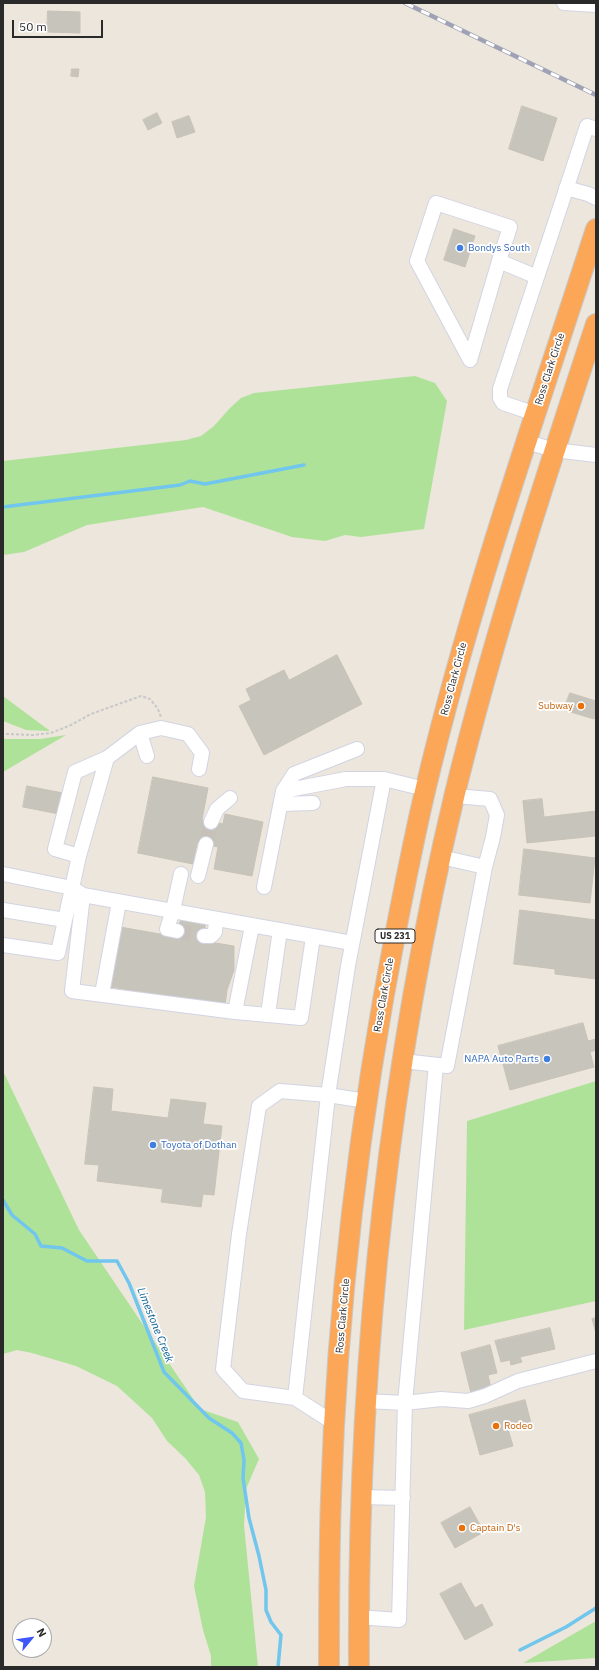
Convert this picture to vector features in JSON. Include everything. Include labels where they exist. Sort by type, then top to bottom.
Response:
[{"type":"highway","name":"Ross Clark Circle","points":[[329,1667],[331,1498],[334,1423],[350,1234],[366,1101],[389,967],[425,789],[463,642],[489,557],[596,229]]},
{"type":"highway","name":"US 231","points":[[358,1667],[361,1497],[365,1401],[382,1215],[403,1061],[418,972],[455,796],[492,650],[517,565],[596,324]]},
{"type":"highway","points":[[463,642],[492,650]]},
{"type":"highway","points":[[425,789],[455,796]]},
{"type":"highway","points":[[366,1101],[397,1104]]},
{"type":"highway","points":[[336,1399],[365,1401]]},
{"type":"highway","points":[[329,1616],[358,1617]]},
{"type":"street","points":[[564,3],[596,5]]},
{"type":"street","points":[[536,414],[503,403],[500,398],[500,389],[566,188],[592,127]]},
{"type":"street","points":[[566,188],[588,194],[596,198]]},
{"type":"street","points":[[436,203],[510,227],[500,261],[474,344],[470,360],[417,260],[436,203]]},
{"type":"street","points":[[500,261],[537,277]]},
{"type":"street","points":[[527,442],[554,450],[590,453],[596,455]]},
{"type":"street","points":[[79,856],[55,849],[75,772],[107,758],[140,733],[161,728],[188,734],[202,753],[199,769]]},
{"type":"street","points":[[140,733],[147,756]]},
{"type":"street","points":[[264,887],[282,797],[294,774],[357,749]]},
{"type":"street","points":[[107,758],[79,856],[72,991],[235,1012],[301,1018],[313,937]]},
{"type":"street","points":[[282,797],[346,779],[384,779],[425,789]]},
{"type":"street","points":[[295,1398],[328,1095],[352,943],[384,779]]},
{"type":"street","points":[[403,1061],[447,1066],[485,867],[493,837],[497,814],[490,799],[455,796]]},
{"type":"street","points":[[282,797],[313,803]]},
{"type":"street","points":[[211,822],[217,809],[230,798]]},
{"type":"street","points":[[198,876],[206,844]]},
{"type":"street","points":[[441,857],[485,867]]},
{"type":"street","points":[[3,874],[119,902],[173,910],[252,926],[352,943]]},
{"type":"street","points":[[177,931],[167,929],[181,874]]},
{"type":"street","points":[[3,945],[58,953],[65,920],[77,891]]},
{"type":"street","points":[[102,994],[119,902]]},
{"type":"street","points":[[3,910],[65,920]]},
{"type":"street","points":[[204,936],[211,936],[215,932],[216,919]]},
{"type":"street","points":[[235,1012],[252,926]]},
{"type":"street","points":[[268,1014],[280,930]]},
{"type":"street","points":[[358,1617],[400,1620],[405,1403],[436,1065]]},
{"type":"street","points":[[334,1423],[295,1398],[243,1391],[223,1369],[239,1234],[259,1106],[280,1091],[328,1095],[366,1101]]},
{"type":"street","points":[[365,1401],[405,1403],[441,1399],[468,1401],[485,1396],[518,1381],[596,1361]]},
{"type":"street","points":[[361,1497],[403,1498]]},
{"type":"path","points":[[6,734],[33,735],[51,733],[71,725],[90,714],[141,696],[150,699],[158,709],[162,720],[161,728]]},
{"type":"green space","points":[[415,376],[435,383],[447,401],[424,529],[361,537],[345,535],[325,541],[292,537],[203,507],[87,525],[24,552],[3,555],[3,461],[186,440],[201,436],[214,426],[241,398],[254,393]]},
{"type":"green space","points":[[3,696],[50,731],[26,730],[3,721]]},
{"type":"green space","points":[[66,735],[3,772],[3,739],[40,739]]},
{"type":"green space","points":[[3,1071],[79,1230],[200,1409],[238,1422],[259,1459],[246,1489],[244,1525],[258,1667],[211,1667],[211,1656],[203,1630],[194,1586],[206,1517],[205,1492],[199,1475],[185,1458],[167,1441],[152,1418],[117,1386],[76,1366],[32,1353],[17,1350],[3,1354]]},
{"type":"green space","points":[[596,1081],[596,1301],[464,1330],[467,1121]]},
{"type":"green space","points":[[596,1621],[596,1658],[523,1663]]},
{"type":"building","points":[[48,11],[80,12],[80,33],[47,32]]},
{"type":"building","points":[[72,69],[79,69],[78,77],[71,76]]},
{"type":"building","points":[[522,106],[557,118],[543,161],[509,149]]},
{"type":"building","points":[[157,113],[162,123],[148,130],[143,120]]},
{"type":"building","points":[[189,116],[195,132],[177,138],[172,122]]},
{"type":"building","name":"Bondys South","points":[[454,229],[475,236],[465,267],[444,260]]},
{"type":"building","points":[[337,655],[362,704],[264,755],[239,706],[251,700],[246,689],[284,670],[289,680]]},
{"type":"building","name":"Subway","points":[[570,693],[596,701],[596,712],[594,719],[564,710]]},
{"type":"building","points":[[153,777],[208,788],[202,820],[223,824],[225,814],[263,822],[252,876],[214,869],[218,847],[206,844],[197,843],[193,864],[138,853]]},
{"type":"building","points":[[27,786],[63,793],[59,814],[23,807]]},
{"type":"building","points":[[542,799],[544,817],[596,811],[596,836],[527,843],[523,801]]},
{"type":"building","points":[[524,849],[595,858],[590,903],[519,895]]},
{"type":"building","points":[[520,910],[596,920],[596,979],[555,974],[555,969],[514,964]]},
{"type":"building","points":[[181,920],[205,923],[205,934],[203,941],[234,946],[234,970],[227,990],[225,1005],[110,987],[120,927],[177,937],[177,929]]},
{"type":"building","name":"NAPA Auto Parts","points":[[583,1023],[588,1041],[596,1039],[596,1050],[590,1052],[594,1067],[510,1090],[498,1046]]},
{"type":"building","name":"Toyota of Dothan","points":[[94,1087],[113,1089],[111,1111],[168,1118],[171,1099],[206,1103],[203,1124],[222,1126],[214,1195],[203,1194],[201,1207],[161,1202],[163,1189],[97,1181],[99,1165],[85,1164]]},
{"type":"building","points":[[596,1318],[596,1333],[592,1319]]},
{"type":"building","points":[[550,1328],[555,1349],[520,1357],[522,1362],[511,1365],[510,1360],[501,1362],[495,1341]]},
{"type":"building","points":[[490,1345],[497,1373],[488,1375],[491,1388],[471,1393],[461,1353]]},
{"type":"building","name":"Rodeo","points":[[525,1400],[531,1423],[508,1429],[513,1446],[480,1455],[469,1415]]},
{"type":"building","name":"Captain D's","points":[[470,1507],[484,1532],[455,1548],[441,1523]]},
{"type":"building","points":[[461,1583],[475,1608],[482,1604],[493,1625],[465,1640],[440,1594]]},
{"type":"waterway","points":[[3,507],[180,485],[190,481],[205,484],[304,465]]},
{"type":"waterway","name":"Limestone Creek","points":[[3,1200],[12,1215],[35,1234],[41,1246],[62,1248],[87,1261],[117,1261],[129,1283],[164,1372],[209,1418],[232,1433],[241,1443],[244,1460],[243,1478],[249,1518],[266,1590],[266,1610],[271,1622],[281,1635],[278,1667]]},
{"type":"waterway","name":"Limestone Creek","points":[[520,1650],[566,1627],[596,1608]]},
{"type":"tunnel","points":[[206,844],[211,822]]},
{"type":"tunnel","points":[[177,931],[204,936]]},
{"type":"railway","points":[[405,3],[596,95]]},
{"type":"place","name":"Bondys South","points":[[460,248]]},
{"type":"place","name":"Subway","points":[[581,706]]},
{"type":"place","name":"NAPA Auto Parts","points":[[547,1059]]},
{"type":"place","name":"Toyota of Dothan","points":[[153,1145]]},
{"type":"place","name":"Rodeo","points":[[496,1426]]},
{"type":"place","name":"Captain D's","points":[[462,1528]]}]
